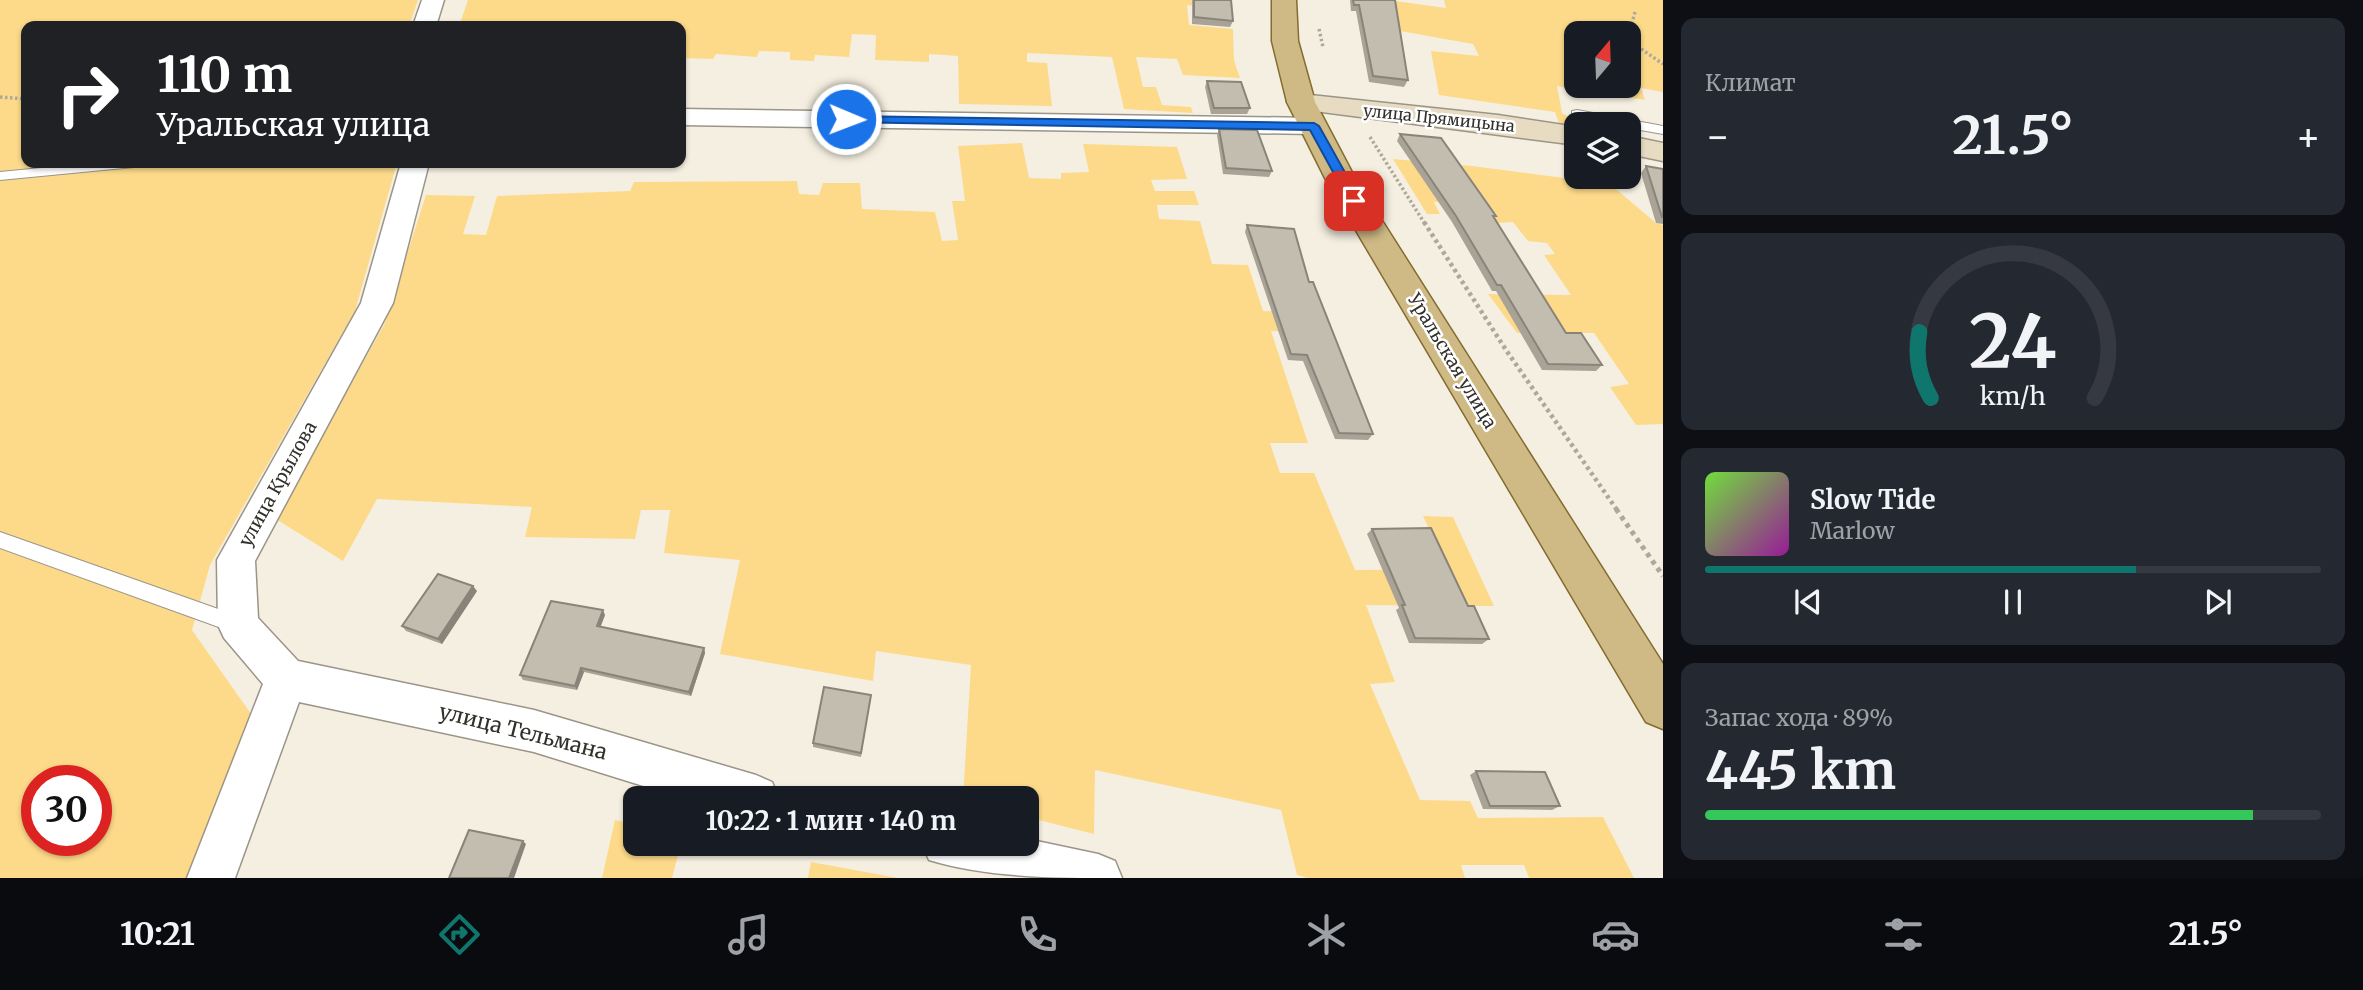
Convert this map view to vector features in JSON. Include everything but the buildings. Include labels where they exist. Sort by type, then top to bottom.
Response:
[{"type":"main road","name":"Уральская улица","points":[[1284,0],[1285,41],[1307,114],[1340,178],[1663,706]]},
{"type":"street","points":[[427,21],[433,0]]},
{"type":"street","name":"улица Прямицына","points":[[686,117],[1307,114],[1352,108],[1499,124],[1564,125]]},
{"type":"street","points":[[1641,147],[1663,152]]},
{"type":"street","name":"улица Крылова","points":[[238,625],[236,560],[377,303],[414,168]]},
{"type":"street","points":[[211,878],[286,679],[238,625]]},
{"type":"street","name":"улица Тельмана","points":[[286,679],[534,731],[716,786]]},
{"type":"street","points":[[999,856],[1098,878]]},
{"type":"lane","points":[[1641,129],[1663,131]]},
{"type":"lane","points":[[0,176],[82,168]]},
{"type":"lane","points":[[0,540],[238,625]]},
{"type":"path","points":[[1635,12],[1632,23],[1637,47],[1663,64]]},
{"type":"path","points":[[1317,17],[1324,56]]},
{"type":"path","points":[[0,97],[21,99]]},
{"type":"path","points":[[1352,108],[1506,350],[1663,576]]},
{"type":"shaded area","points":[[0,0],[418,0],[411,21],[21,21],[21,168],[396,168],[355,311],[210,565],[192,630],[256,721],[194,878],[0,878]]},
{"type":"shaded area","points":[[468,0],[1198,0],[1197,6],[1187,5],[1189,25],[1233,29],[1234,60],[1240,78],[1183,75],[1177,59],[1136,57],[1143,87],[1156,87],[1162,105],[1191,107],[1193,113],[1124,109],[1112,57],[1027,53],[1027,62],[1047,63],[1052,106],[959,104],[958,56],[929,54],[929,62],[875,60],[876,35],[852,34],[849,57],[815,55],[814,61],[790,60],[790,52],[759,51],[757,57],[716,54],[713,59],[686,58],[686,21],[461,21]]},
{"type":"shaded area","points":[[1444,0],[1663,0],[1663,92],[1642,88],[1642,21],[1564,21],[1564,87],[1557,86],[1564,114],[1564,127],[1560,126],[1555,112],[1439,95],[1431,51],[1479,56],[1473,44],[1400,31],[1395,1],[1446,8]]},
{"type":"shaded area","points":[[1022,143],[1029,178],[1061,179],[1061,173],[1089,172],[1083,144],[1177,147],[1187,179],[1151,180],[1155,191],[1194,191],[1199,205],[1157,205],[1159,219],[1200,221],[1212,264],[1248,265],[1263,311],[1326,312],[1334,334],[1271,331],[1308,443],[1270,443],[1280,473],[1314,473],[1355,570],[1448,569],[1423,516],[1453,517],[1494,606],[1366,605],[1395,682],[1370,684],[1420,800],[1470,801],[1478,818],[1603,817],[1634,878],[1529,878],[1524,865],[1461,865],[1465,878],[1308,878],[1297,875],[1281,810],[1095,770],[1094,834],[1039,820],[1039,786],[964,786],[971,665],[876,651],[873,681],[720,654],[740,560],[664,553],[670,510],[641,510],[635,539],[525,537],[532,507],[377,499],[343,561],[276,519],[385,323],[426,195],[475,196],[463,234],[486,235],[497,196],[630,191],[634,182],[797,181],[799,194],[819,195],[823,183],[860,183],[862,209],[935,212],[942,241],[958,240],[952,201],[965,201],[958,146]]},
{"type":"shaded area","points":[[1393,159],[1564,178],[1564,189],[1616,189],[1656,223],[1663,225],[1663,424],[1636,425],[1610,387],[1629,384],[1594,333],[1517,333],[1488,294],[1571,295],[1544,255],[1555,254],[1547,243],[1528,241],[1513,222],[1498,223],[1486,203],[1434,202],[1440,214],[1427,214]]},
{"type":"shaded area","points":[[615,820],[623,822],[623,856],[678,856],[672,878],[602,878]]},
{"type":"shaded area","points":[[811,862],[898,878],[808,878]]},
{"type":"route","points":[[846,119],[1314,126],[1354,201]]}]
